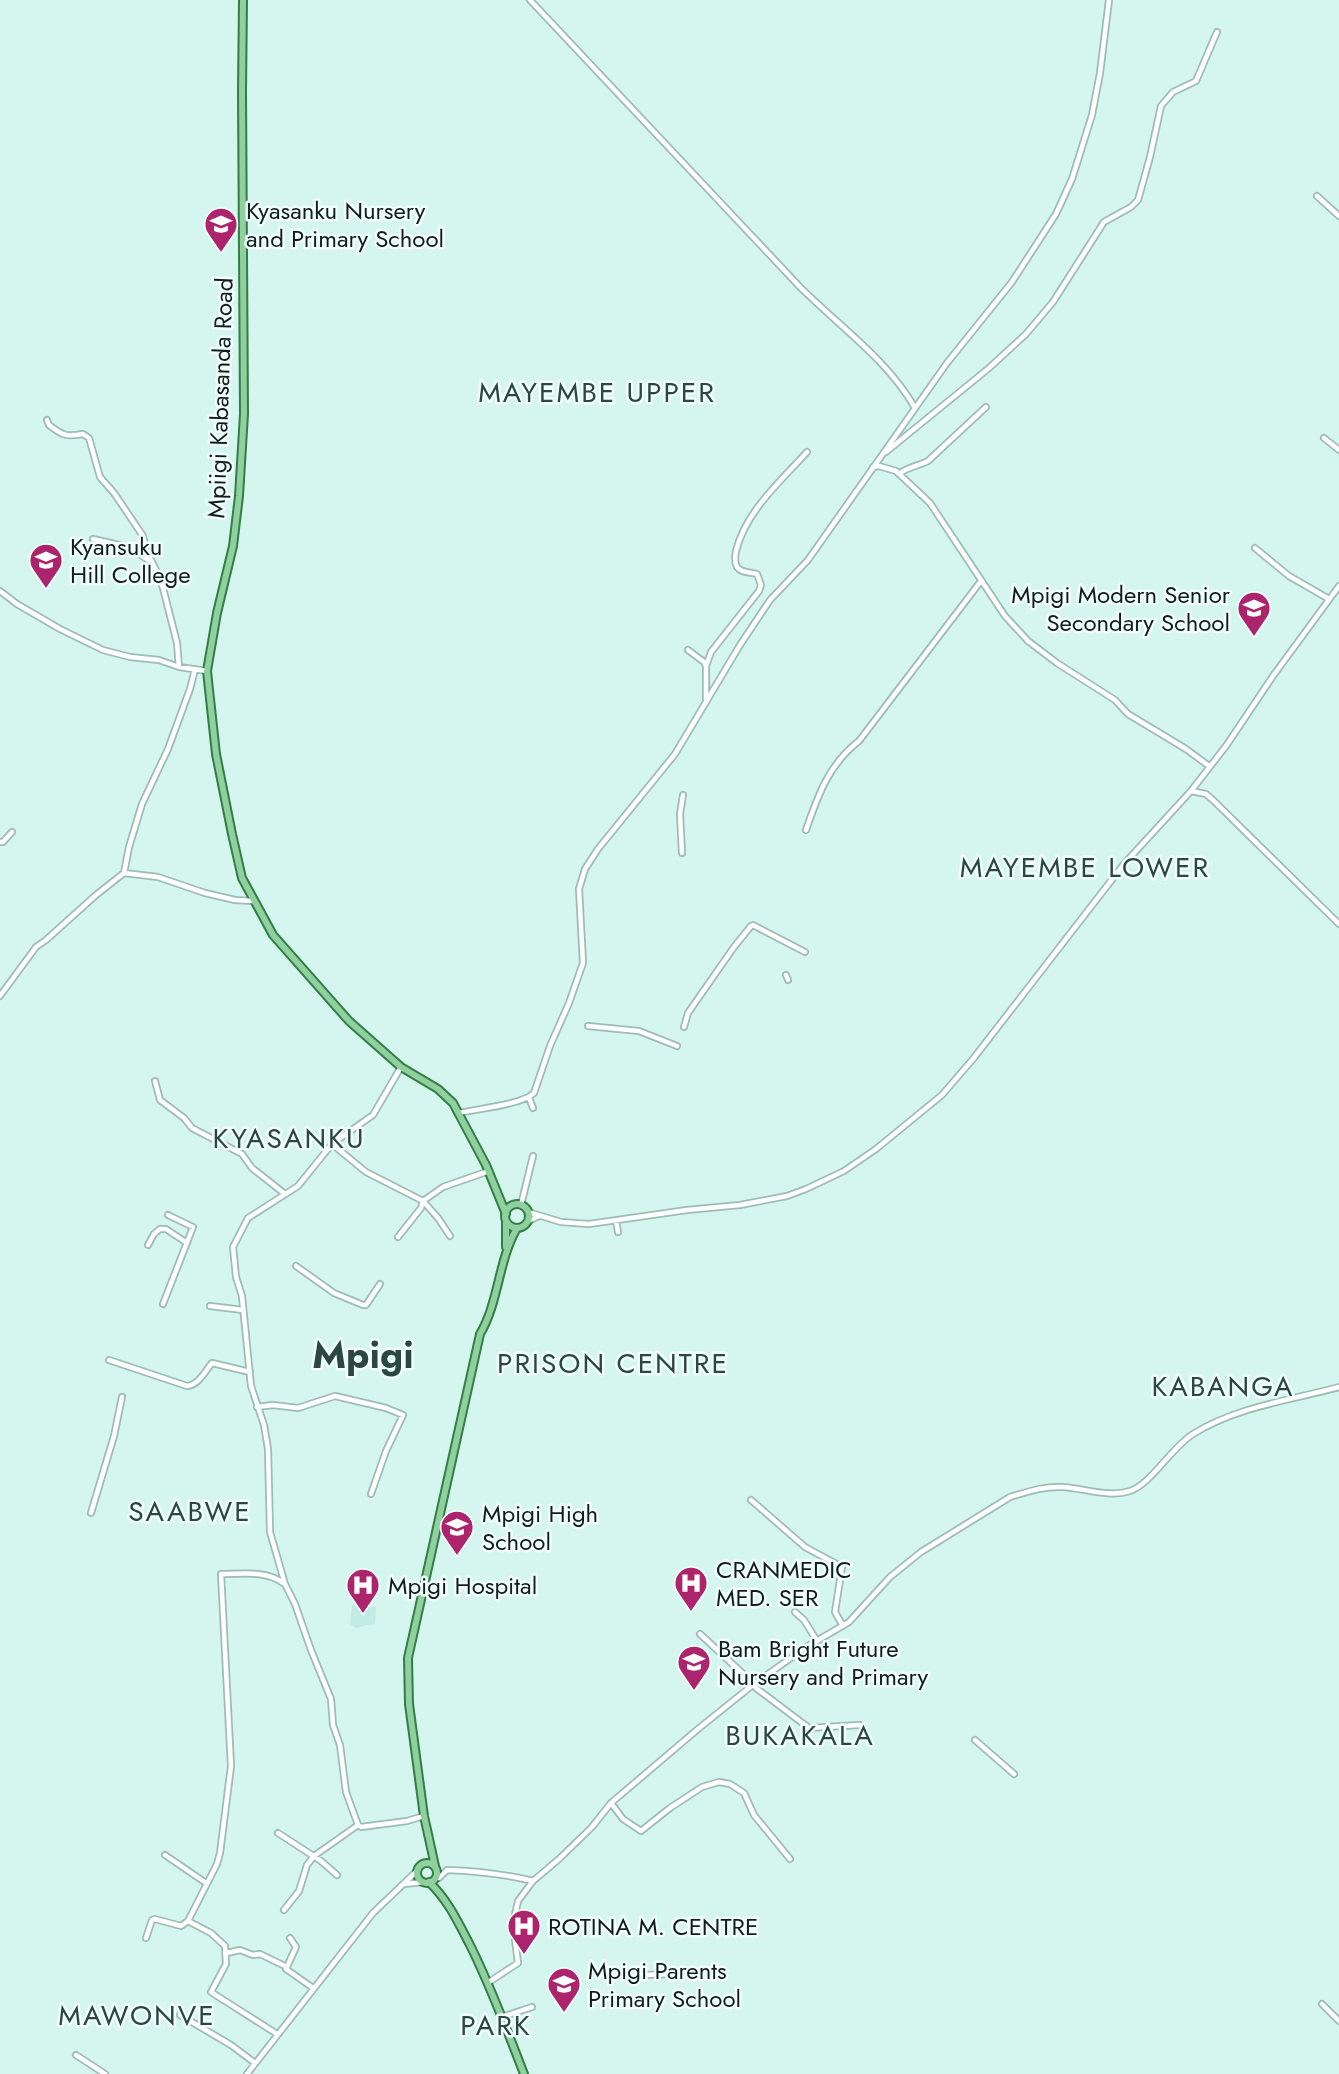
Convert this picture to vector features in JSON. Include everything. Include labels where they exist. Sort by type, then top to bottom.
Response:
[{"type":"main road","name":"Mpiigi Kabasanda Road","points":[[243,0],[244,414],[233,546],[207,671],[227,814],[242,878],[273,935],[349,1021],[401,1067],[438,1089],[453,1103],[499,1195],[506,1216],[506,1256]]},
{"type":"main road","points":[[499,1195],[517,1205],[528,1212],[528,1221],[517,1228],[511,1226],[506,1216],[517,1205]]},
{"type":"main road","name":"Mpiigi Kabasanda Road","points":[[435,1866],[424,1816],[410,1704],[408,1658],[480,1334],[488,1320],[517,1228]]},
{"type":"main road","points":[[432,1845],[418,1870],[418,1876],[442,1895]]},
{"type":"main road","points":[[424,1863],[435,1866],[442,1895],[489,1982],[524,2074]]},
{"type":"main road","points":[[427,1882],[438,1877]]},
{"type":"street","points":[[530,0],[800,287],[889,372],[915,408]]},
{"type":"street","points":[[459,1113],[516,1103],[529,1098],[538,1086],[550,1046],[583,963],[579,889],[585,869],[675,754],[770,600],[808,560],[947,363],[1012,282],[1064,199],[1092,115],[1109,0]]},
{"type":"street","points":[[883,455],[1026,334],[1053,302],[1104,222],[1138,200],[1161,106],[1173,92],[1196,81],[1217,32]]},
{"type":"street","points":[[1317,197],[1339,216]]},
{"type":"street","points":[[899,474],[928,461],[986,407]]},
{"type":"street","points":[[47,420],[49,425],[66,435],[72,437],[83,434],[89,438],[100,477],[143,536],[150,562]]},
{"type":"street","points":[[1324,438],[1339,450]]},
{"type":"street","points":[[705,666],[711,652],[761,585],[757,574],[739,570],[736,566],[739,540],[749,519],[807,452]]},
{"type":"street","points":[[873,467],[891,469],[899,474],[930,503],[1004,616],[1039,650],[1209,766]]},
{"type":"street","points":[[93,539],[128,547],[150,562],[158,572],[177,643],[179,667]]},
{"type":"street","points":[[1255,548],[1289,576],[1329,599]]},
{"type":"street","points":[[806,830],[822,786],[846,751],[859,741],[981,581]]},
{"type":"street","points":[[528,1212],[561,1222],[589,1224],[740,1205],[787,1196],[806,1189],[844,1171],[876,1149],[953,1083],[991,1037],[1124,864],[1191,791],[1226,746],[1339,586]]},
{"type":"street","points":[[0,591],[17,604],[103,650],[207,671]]},
{"type":"street","points":[[688,650],[704,662],[706,702]]},
{"type":"street","points":[[0,996],[36,947],[124,873],[142,804],[168,749],[195,669]]},
{"type":"street","points":[[1191,791],[1202,792],[1214,801],[1339,924]]},
{"type":"street","points":[[682,853],[680,814],[683,796]]},
{"type":"street","points":[[0,842],[12,832]]},
{"type":"street","points":[[124,873],[158,877],[205,893],[253,901]]},
{"type":"street","points":[[684,1027],[688,1013],[751,926],[804,952]]},
{"type":"street","points":[[588,1026],[639,1031],[677,1046]]},
{"type":"street","points":[[358,1825],[346,1792],[340,1745],[333,1725],[331,1699],[285,1584],[270,1532],[268,1449],[264,1424],[253,1392],[233,1247],[248,1218],[302,1182],[332,1144],[375,1113],[401,1067]]},
{"type":"street","points":[[155,1082],[160,1100],[184,1118],[192,1128],[242,1154],[252,1168],[285,1194]]},
{"type":"street","points":[[529,1098],[533,1108]]},
{"type":"street","points":[[332,1144],[366,1172],[423,1201],[450,1236]]},
{"type":"street","points":[[517,1205],[533,1156]]},
{"type":"street","points":[[398,1237],[421,1208],[423,1201],[443,1187],[489,1171]]},
{"type":"street","points":[[163,1304],[193,1227],[168,1216]]},
{"type":"street","points":[[528,1221],[540,1216]]},
{"type":"street","points":[[616,1221],[618,1232]]},
{"type":"street","points":[[148,1245],[160,1229],[166,1229],[187,1243]]},
{"type":"street","points":[[296,1266],[334,1293],[363,1305],[366,1305],[380,1283]]},
{"type":"street","points":[[210,1306],[243,1310]]},
{"type":"street","points":[[109,1360],[187,1386],[198,1381],[212,1363],[250,1372]]},
{"type":"street","points":[[489,1982],[519,1963],[513,1924],[518,1901],[533,1881],[584,1835],[611,1803],[754,1684],[849,1622],[890,1577],[921,1552],[1010,1497],[1044,1487],[1075,1488],[1110,1494],[1129,1491],[1145,1482],[1176,1448],[1205,1427],[1249,1410],[1339,1387]]},
{"type":"street","points":[[257,1407],[273,1405],[298,1408],[335,1396],[386,1408],[403,1415],[386,1451],[371,1494]]},
{"type":"street","points":[[91,1513],[114,1436],[122,1397]]},
{"type":"street","points":[[751,1500],[805,1547],[842,1567],[835,1612],[843,1626]]},
{"type":"street","points":[[146,1938],[155,1919],[181,1926],[188,1921],[217,1864],[222,1845],[231,1766],[221,1574],[266,1574],[277,1577],[285,1584]]},
{"type":"street","points":[[795,1612],[804,1620],[817,1641]]},
{"type":"street","points":[[700,1634],[756,1688],[809,1728],[860,1725]]},
{"type":"street","points":[[975,1740],[1014,1774]]},
{"type":"street","points":[[611,1803],[623,1819],[641,1831],[702,1787],[719,1783],[730,1784],[744,1793],[754,1815],[790,1859]]},
{"type":"street","points":[[358,1825],[365,1827],[424,1816]]},
{"type":"street","points":[[285,1910],[299,1891],[307,1865],[314,1856],[358,1825]]},
{"type":"street","points":[[278,1833],[314,1856],[337,1875]]},
{"type":"street","points":[[165,1855],[206,1883]]},
{"type":"street","points":[[247,2074],[373,1913],[418,1870]]},
{"type":"street","points":[[438,1877],[447,1870],[473,1870],[533,1881]]},
{"type":"street","points":[[404,1884],[427,1882]]},
{"type":"street","points":[[188,1921],[216,1937],[225,1946],[226,1964],[211,1992],[277,2034]]},
{"type":"street","points":[[285,1966],[296,1947],[290,1938]]},
{"type":"street","points":[[227,1953],[240,1950],[253,1955],[260,1954],[285,1966],[313,1987]]},
{"type":"street","points":[[642,1975],[677,1974]]},
{"type":"street","points":[[1322,2004],[1339,2021]]},
{"type":"street","points":[[502,2017],[532,2007]]},
{"type":"street","points":[[180,2015],[232,2045],[256,2063]]},
{"type":"street","points":[[76,2054],[105,2074]]},
{"type":"shaded area","name":"Mpigi Hospital","points":[[352,1605],[376,1607],[375,1624],[357,1628],[350,1624]]},
{"type":"place","name":"Kyasanku Nursery and Primary School","points":[[221,254]]},
{"type":"place","name":"Kyansuku Hill College","points":[[46,590]]},
{"type":"place","name":"Mpigi Modern Senior Secondary School","points":[[1254,638]]},
{"type":"place","name":"Mpigi High School","points":[[457,1557]]},
{"type":"place","name":"CRANMEDIC MED. SER","points":[[691,1613]]},
{"type":"place","name":"Mpigi Hospital","points":[[363,1615]]},
{"type":"place","name":"Bam Bright Future Nursery and Primary","points":[[694,1692]]},
{"type":"place","name":"ROTINA M. CENTRE","points":[[524,1956]]},
{"type":"place","name":"Mpigi Parents Primary School","points":[[564,2014]]},
{"type":"district","name":"MAYEMBE UPPER","points":[[597,392]]},
{"type":"district","name":"MAYEMBE LOWER","points":[[1085,867]]},
{"type":"district","name":"KYASANKU","points":[[289,1138]]},
{"type":"district","name":"Mpigi","points":[[363,1354]]},
{"type":"district","name":"PRISON CENTRE","points":[[613,1363]]},
{"type":"district","name":"KABANGA","points":[[1223,1386]]},
{"type":"district","name":"SAABWE","points":[[190,1511]]},
{"type":"district","name":"BUKAKALA","points":[[800,1735]]},
{"type":"district","name":"MAWONVE","points":[[137,2015]]},
{"type":"district","name":"PARK","points":[[496,2025]]}]
